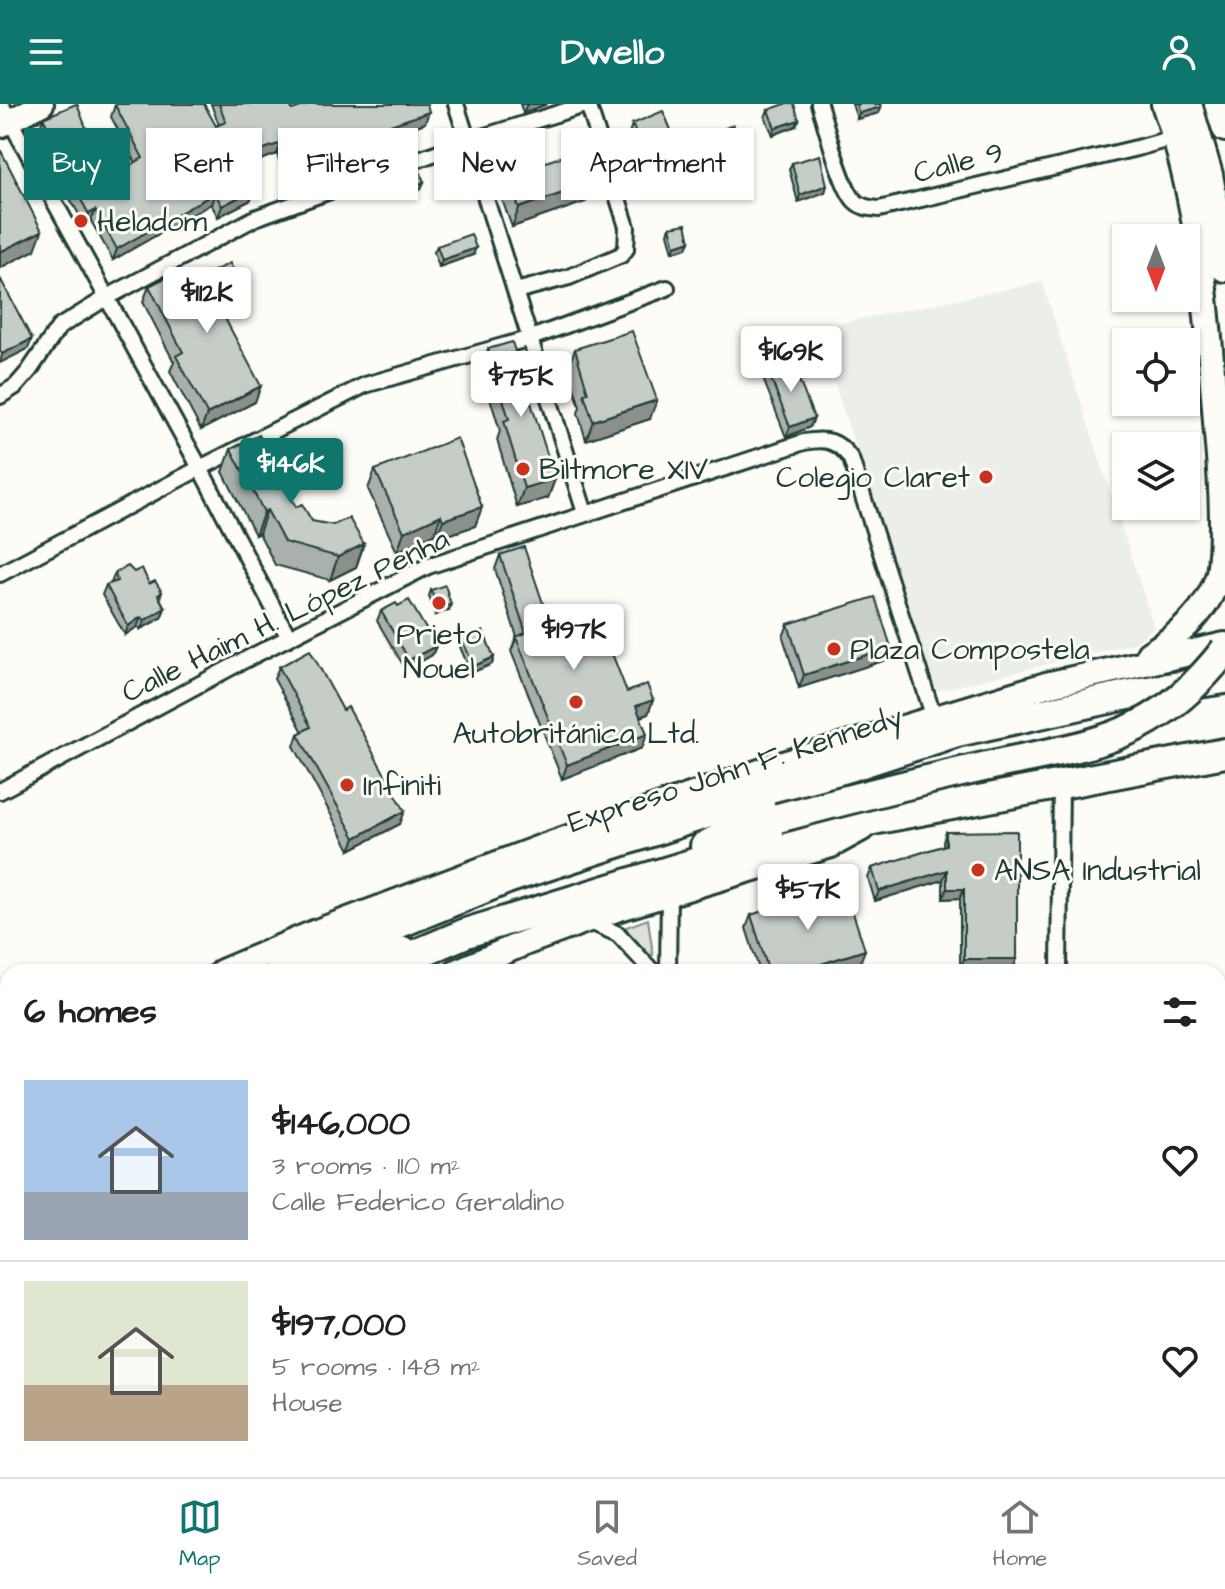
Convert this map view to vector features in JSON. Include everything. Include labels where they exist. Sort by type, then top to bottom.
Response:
[{"type":"highway","points":[[1187,104],[1187,137],[1218,223],[1225,267]]},
{"type":"highway","points":[[643,877],[739,828],[1114,736],[1137,726],[1182,697],[1225,647]]},
{"type":"highway","name":"Expreso John F. Kennedy","points":[[300,964],[521,874],[946,725],[1225,679]]},
{"type":"highway","points":[[877,738],[946,725]]},
{"type":"highway","points":[[393,964],[466,933],[740,849],[878,819],[1225,753]]},
{"type":"main road","points":[[946,725],[1146,655],[1190,623],[1222,584],[1223,509],[1187,137],[1164,104]]},
{"type":"main road","points":[[1217,104],[1225,129]]},
{"type":"main road","points":[[1117,667],[1225,647]]},
{"type":"main road","points":[[241,964],[314,933],[545,846],[780,765],[877,738]]},
{"type":"main road","points":[[476,964],[586,920],[831,845],[878,819]]},
{"type":"main road","points":[[353,964],[466,933]]},
{"type":"street","points":[[42,104],[4,117],[200,468],[289,638]]},
{"type":"street","points":[[456,104],[464,128]]},
{"type":"street","points":[[511,128],[588,104],[627,227],[626,249],[621,255],[569,277],[516,291]]},
{"type":"street","name":"Calle 9","points":[[819,104],[847,187],[855,202],[867,208],[879,209],[1187,137]]},
{"type":"street","points":[[0,396],[16,386],[29,371],[59,327],[106,298],[255,218],[434,154]]},
{"type":"street","points":[[487,200],[585,513]]},
{"type":"street","points":[[0,574],[365,385],[531,338],[667,288]]},
{"type":"street","name":"Calle Haim H. López Penha","points":[[0,791],[428,566],[819,439],[843,447],[858,477],[946,725]]},
{"type":"street","points":[[1059,964],[1061,784]]},
{"type":"street","points":[[668,964],[669,894]]},
{"type":"street","points":[[586,920],[618,934],[646,964]]},
{"type":"shaded area","name":"Colegio Claret","points":[[1042,282],[1112,498],[1112,520],[1119,520],[1154,627],[1135,643],[937,691],[816,328]]},
{"type":"shaded area","points":[[648,919],[653,955],[639,950],[626,927]]},
{"type":"building","points":[[77,104],[86,128],[48,128],[43,118]]},
{"type":"building","points":[[117,104],[204,104],[216,126],[226,122],[219,104],[290,104],[292,110],[310,104],[427,104],[429,112],[381,128],[278,128],[278,144],[262,150],[262,128],[146,128],[146,200],[203,200],[117,249],[95,210],[89,214],[81,200],[130,200],[130,165],[143,158]]},
{"type":"building","points":[[794,104],[799,120],[775,128],[768,110]]},
{"type":"building","points":[[856,104],[880,104],[881,107],[859,113]]},
{"type":"building","points":[[663,111],[670,128],[634,128],[632,124]]},
{"type":"building","points":[[0,149],[42,231],[0,252]]},
{"type":"building","points":[[820,155],[827,185],[800,195],[792,163]]},
{"type":"building","points":[[561,157],[561,194],[545,199],[545,162]]},
{"type":"building","points":[[418,170],[424,182],[418,184]]},
{"type":"building","points":[[219,200],[234,200],[222,206]]},
{"type":"building","points":[[516,200],[542,200],[519,208]]},
{"type":"building","points":[[686,224],[690,241],[675,246],[670,227]]},
{"type":"building","points":[[471,234],[476,248],[442,260],[437,246]]},
{"type":"building","points":[[230,263],[246,297],[220,309],[261,386],[207,414],[176,356],[183,352],[149,286],[177,272],[184,286]]},
{"type":"building","points":[[0,278],[32,339],[2,354],[0,351]]},
{"type":"building","points":[[632,331],[657,400],[593,421],[575,349]]},
{"type":"building","points":[[512,342],[555,479],[524,488],[504,421],[509,419],[488,349]]},
{"type":"building","points":[[792,362],[814,418],[790,427],[768,371]]},
{"type":"building","points":[[259,435],[296,507],[302,504],[312,521],[333,525],[349,518],[364,544],[338,557],[284,542],[267,510],[264,512],[231,449]]},
{"type":"building","points":[[457,438],[482,507],[443,520],[441,515],[404,532],[375,470]]},
{"type":"building","name":"Autobritánica Ltd.","points":[[524,547],[550,624],[594,607],[627,692],[647,684],[653,700],[636,706],[647,734],[567,765],[516,637],[526,633],[500,555]]},
{"type":"building","points":[[128,566],[134,572],[142,568],[149,584],[155,581],[162,592],[158,595],[165,608],[145,620],[141,617],[128,626],[106,585],[117,581],[115,573]]},
{"type":"building","points":[[445,585],[451,604],[438,608],[431,590]]},
{"type":"building","name":"Plaza Compostela","points":[[875,597],[891,647],[804,675],[788,624]]},
{"type":"building","points":[[409,600],[436,646],[409,660],[381,611]]},
{"type":"building","points":[[483,631],[494,657],[474,666],[462,640]]},
{"type":"building","points":[[310,650],[343,710],[348,707],[405,811],[355,838],[298,734],[311,727],[279,667]]},
{"type":"building","points":[[1017,831],[1017,959],[964,959],[964,889],[947,889],[947,870],[879,891],[872,868],[946,845],[946,832]]},
{"type":"building","points":[[844,885],[865,950],[821,964],[766,964],[751,915]]},
{"type":"place","name":"Heladom","points":[[81,221]]},
{"type":"place","name":"Biltmore XIV","points":[[523,469]]},
{"type":"place","name":"Colegio Claret","points":[[986,477]]},
{"type":"place","name":"Prieto Nouel","points":[[439,603]]},
{"type":"place","name":"Plaza Compostela","points":[[834,649]]},
{"type":"place","name":"Autobritánica Ltd.","points":[[576,702]]},
{"type":"place","name":"Infiniti","points":[[347,785]]},
{"type":"place","name":"ANSA Industrial","points":[[978,870]]}]
